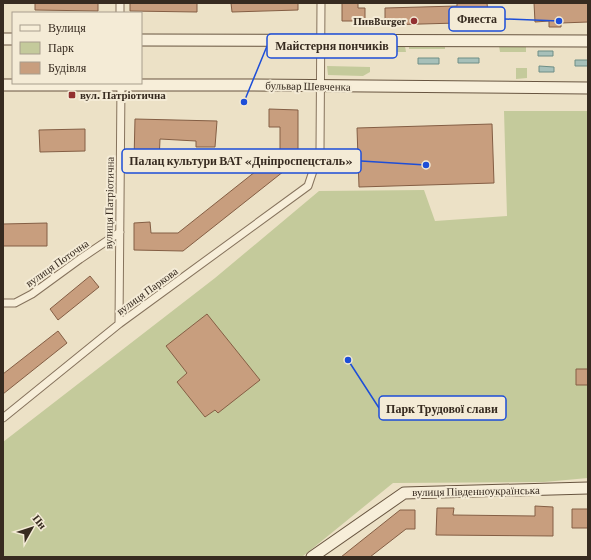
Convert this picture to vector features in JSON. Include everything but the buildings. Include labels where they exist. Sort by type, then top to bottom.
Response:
[{"type":"street","points":[[320,3],[321,86]]},
{"type":"street","points":[[142,40],[588,41]]},
{"type":"street","name":"бульвар Шевченка","points":[[3,85],[121,84],[588,88]]},
{"type":"street","name":"вулиця Патріотична","points":[[119,324],[121,84]]},
{"type":"street","name":"вулиця Паркова","points":[[3,418],[119,324],[308,186],[320,150],[321,86]]},
{"type":"street","name":"вулиця Поточна","points":[[3,303],[15,303],[32,294],[120,232]]},
{"type":"street","name":"вулиця Південноукраїнська","points":[[315,556],[404,493],[588,488]]},
{"type":"green space","points":[[373,45],[405,46],[406,52],[374,52]]},
{"type":"green space","points":[[526,45],[526,52],[500,52],[499,46]]},
{"type":"green space","points":[[409,46],[445,46],[445,49],[409,49]]},
{"type":"green space","points":[[327,66],[370,67],[370,72],[363,76],[328,75]]},
{"type":"green space","points":[[516,68],[527,68],[527,78],[516,79]]},
{"type":"green space","points":[[504,111],[588,111],[588,478],[544,482],[393,483],[302,557],[3,557],[3,442],[215,278],[319,191],[424,190],[435,221],[507,216]]},
{"type":"water","points":[[538,51],[553,51],[553,56],[538,56]]},
{"type":"water","points":[[418,58],[439,58],[439,64],[418,64]]},
{"type":"water","points":[[458,58],[479,58],[479,63],[458,63]]},
{"type":"water","points":[[575,60],[588,60],[588,66],[575,66]]},
{"type":"water","points":[[539,66],[554,67],[554,72],[539,72]]},
{"type":"place","name":"ПивBurger","points":[[414,21]]},
{"type":"place","name":"Фиеста","points":[[559,21]]},
{"type":"place","name":"вул. Патріотична","points":[[72,95]]},
{"type":"place","name":"Майстерня пончиків","points":[[244,102]]},
{"type":"place","name":"Палац культури ВАТ «Дніпроспецсталь»","points":[[426,165]]},
{"type":"place","name":"Парк Трудової слави","points":[[348,360]]}]
